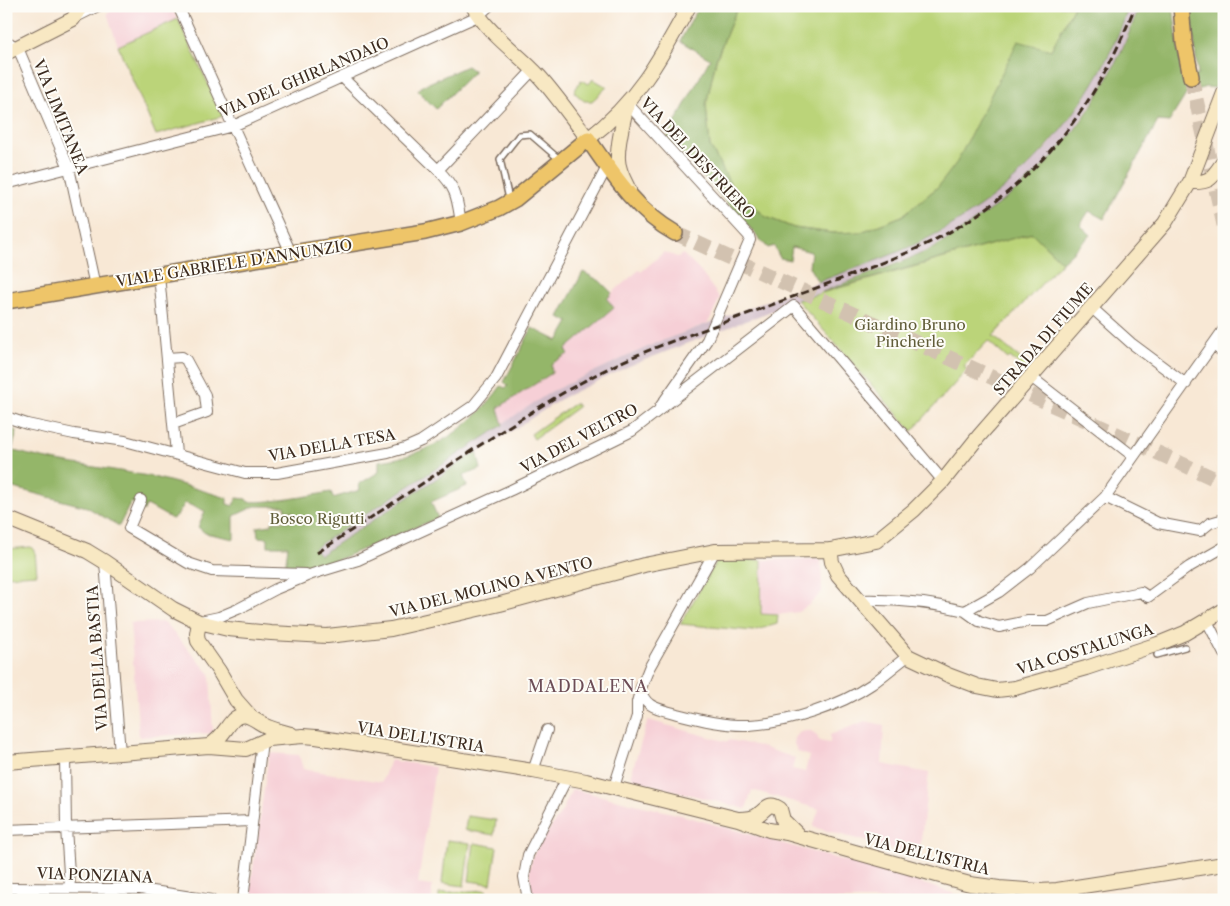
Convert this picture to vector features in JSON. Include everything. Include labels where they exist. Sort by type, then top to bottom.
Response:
[{"type":"main road","points":[[10,47],[73,19],[81,6]]},
{"type":"main road","points":[[588,140],[603,128],[627,103],[656,66],[689,6]]},
{"type":"main road","points":[[1181,6],[1184,42],[1191,77]]},
{"type":"main road","points":[[476,11],[562,103],[607,167],[643,211],[660,225],[674,233]]},
{"type":"main road","name":"STRADA DI FIUME","points":[[830,550],[876,541],[914,510],[943,481],[1165,223],[1190,182],[1224,93]]},
{"type":"main road","points":[[627,103],[618,146],[618,161],[628,189],[643,211]]},
{"type":"main road","name":"VIALE GABRIELE D'ANNUNZIO","points":[[6,301],[291,252],[425,232],[461,224],[509,202],[588,140]]},
{"type":"main road","points":[[1190,182],[1205,182],[1212,178],[1224,161]]},
{"type":"main road","name":"VIA DEL MOLINO A VENTO","points":[[6,518],[71,544],[105,562],[174,609],[199,622],[228,629],[271,634],[327,636],[391,629],[500,604],[644,565],[715,551],[830,550]]},
{"type":"main road","name":"VIA COSTALUNGA","points":[[830,550],[832,562],[838,575],[908,656],[948,675],[977,686],[997,690],[1015,688],[1086,668],[1158,644],[1185,633],[1224,610]]},
{"type":"main road","points":[[199,622],[198,641],[242,708],[254,718],[261,729],[259,743]]},
{"type":"main road","points":[[228,688],[232,703],[228,732],[231,742],[241,748]]},
{"type":"main road","points":[[209,746],[217,741],[230,724],[241,716],[254,718]]},
{"type":"main road","name":"VIA DELL'ISTRIA","points":[[254,718],[267,727],[303,736],[533,771],[614,787],[738,819],[769,830],[787,832],[802,838],[970,884],[1068,895],[1224,864]]},
{"type":"main road","name":"VIA DELL'ISTRIA","points":[[6,762],[209,746],[246,748],[268,739],[303,736]]},
{"type":"main road","name":"VIA DELL'ISTRIA","points":[[738,819],[746,819],[759,814],[764,808],[772,806],[780,809],[783,820],[802,838]]},
{"type":"main road","points":[[759,814],[760,823],[769,830],[780,827],[783,820]]},
{"type":"street","points":[[73,19],[98,6]]},
{"type":"street","points":[[178,6],[291,252]]},
{"type":"street","name":"VIA DEL GHIRLANDAIO","points":[[6,184],[233,126],[343,78],[476,11],[490,6]]},
{"type":"street","name":"VIA LIMITANEA","points":[[10,47],[68,168],[95,286]]},
{"type":"street","points":[[438,170],[533,70]]},
{"type":"street","points":[[343,78],[448,179],[454,188],[461,224]]},
{"type":"street","name":"VIA DEL DESTRIERO","points":[[627,103],[749,236],[750,240],[707,340],[653,416]]},
{"type":"street","name":"VIA DELLA TESA","points":[[6,417],[27,424],[74,434],[125,441],[176,453],[245,473],[277,473],[388,453],[405,448],[421,441],[473,406],[496,378],[607,167]]},
{"type":"street","points":[[159,275],[176,453]]},
{"type":"street","name":"VIA DEL VELTRO","points":[[199,622],[238,610],[276,589],[312,574],[358,560],[511,490],[632,431],[794,306],[943,481]]},
{"type":"street","points":[[1092,308],[1131,343],[1186,384]]},
{"type":"street","points":[[965,611],[999,592],[1030,568],[1105,497],[1224,329]]},
{"type":"street","points":[[1212,345],[1224,353]]},
{"type":"street","points":[[167,358],[182,357],[186,360],[202,388],[207,404],[207,412],[174,424]]},
{"type":"street","points":[[1031,377],[1133,456]]},
{"type":"street","points":[[1105,497],[1158,523],[1200,531],[1210,523],[1224,519]]},
{"type":"street","points":[[141,500],[129,528],[188,564],[220,572],[312,574]]},
{"type":"street","points":[[859,600],[893,599],[932,603],[965,611],[979,621],[1000,627],[1028,621],[1047,620],[1088,603],[1140,592],[1148,597],[1190,567],[1224,547]]},
{"type":"street","points":[[614,787],[637,716],[637,702],[641,688],[658,650],[715,551]]},
{"type":"street","name":"VIA DELLA BASTIA","points":[[105,562],[120,752]]},
{"type":"street","points":[[1207,621],[1224,654]]},
{"type":"street","points":[[641,688],[641,694],[645,700],[654,707],[711,722],[748,725],[782,720],[814,711],[845,699],[870,685],[908,656]]},
{"type":"street","points":[[637,716],[654,707]]},
{"type":"street","points":[[533,771],[547,730]]},
{"type":"street","points":[[243,900],[259,743]]},
{"type":"street","points":[[65,757],[66,828],[70,888]]},
{"type":"street","points":[[528,900],[524,877],[528,855],[567,778]]},
{"type":"street","points":[[6,830],[252,820]]},
{"type":"street","name":"VIA PONZIANA","points":[[6,888],[140,889],[211,900]]},
{"type":"lane","points":[[509,202],[500,159],[519,135],[530,134],[561,161]]},
{"type":"lane","points":[[1157,655],[1185,647]]},
{"type":"shaded area","points":[[120,6],[171,6],[223,116],[156,135],[118,46],[107,13]]},
{"type":"shaded area","points":[[1129,6],[1139,6],[1118,58],[1095,99],[1065,143],[1031,178],[998,205],[953,236],[926,251],[629,366],[564,397],[320,555],[314,548],[552,391],[656,343],[884,257],[921,241],[959,219],[1027,168],[1051,143],[1080,105],[1101,69]]},
{"type":"shaded area","points":[[664,252],[677,257],[683,254],[700,271],[720,298],[708,323],[656,343],[552,391],[503,425],[498,408],[551,373],[551,365],[568,354],[566,349],[614,308],[607,299],[612,293]]},
{"type":"shaded area","points":[[821,559],[822,592],[810,604],[798,612],[761,615],[762,560]]},
{"type":"shaded area","points":[[164,622],[211,675],[213,733],[139,737],[130,623]]},
{"type":"shaded area","points":[[648,720],[728,742],[729,740],[759,746],[795,758],[792,769],[805,772],[809,756],[798,752],[794,744],[795,738],[799,733],[806,730],[811,731],[817,735],[819,741],[830,743],[830,735],[865,721],[884,725],[882,764],[929,773],[919,856],[813,827],[819,809],[752,790],[746,809],[634,780],[631,774]]},
{"type":"shaded area","points":[[269,753],[299,755],[303,769],[382,782],[390,760],[435,767],[418,884],[432,886],[432,900],[262,900],[249,898]]},
{"type":"shaded area","points":[[572,789],[681,815],[895,875],[965,897],[986,900],[532,900],[529,868],[535,851],[562,811]]},
{"type":"green space","points":[[699,6],[738,6],[716,59],[706,105],[710,146],[731,185],[766,217],[794,228],[833,233],[861,232],[902,216],[938,187],[957,162],[1018,41],[1051,50],[1074,6],[1129,6],[1114,44],[1095,80],[1073,114],[1048,145],[1020,174],[989,200],[956,223],[908,248],[818,282],[809,267],[811,252],[792,247],[790,260],[780,258],[774,246],[768,248],[667,137],[710,59],[680,41]]},
{"type":"green space","points":[[738,6],[1074,6],[1051,50],[938,187],[902,216],[861,232],[833,233],[794,228],[766,217],[731,185],[710,146],[706,105],[716,60]]},
{"type":"green space","points":[[1139,6],[1173,6],[1182,79],[1198,75],[1191,14],[1192,6],[1224,6],[1224,69],[1215,88],[1206,87],[1187,93],[1169,122],[1158,121],[1104,219],[1089,211],[1080,225],[1091,235],[1062,262],[1032,233],[822,292],[900,263],[940,245],[1019,189],[1066,141],[1096,99],[1120,53]]},
{"type":"green space","points":[[178,19],[223,116],[156,135],[118,46]]},
{"type":"green space","points":[[467,66],[474,71],[436,109],[418,91],[422,86]]},
{"type":"green space","points":[[593,79],[607,87],[592,101],[584,101],[574,92],[581,80],[589,84]]},
{"type":"green space","name":"Giardino Bruno Pincherle","points":[[1032,233],[1062,262],[993,336],[1031,367],[1027,371],[1010,357],[1008,359],[988,341],[964,366],[967,370],[912,431],[797,300]]},
{"type":"green space","name":"Bosco Rigutti","points":[[583,272],[600,281],[612,293],[607,299],[614,308],[566,349],[568,354],[551,364],[552,373],[498,408],[503,425],[314,548],[320,555],[477,452],[481,469],[463,476],[467,486],[431,502],[438,518],[310,571],[285,569],[288,546],[268,546],[268,538],[258,537],[257,527],[271,525],[273,521],[293,521],[293,511],[286,511],[285,506],[255,506],[234,516],[234,539],[205,533],[198,527],[205,511],[185,503],[177,516],[172,519],[146,505],[144,511],[131,502],[119,526],[87,507],[6,486],[6,427],[17,431],[12,450],[58,461],[171,481],[227,498],[227,504],[233,506],[237,498],[246,499],[248,502],[269,501],[331,492],[333,498],[360,490],[359,484],[379,472],[379,461],[416,453],[448,437],[477,414],[501,386],[505,388],[508,386],[504,382],[532,328],[558,341],[569,322],[559,317]]},
{"type":"green space","points":[[575,403],[578,407],[534,439],[531,434]]},
{"type":"green space","points":[[31,547],[35,552],[37,574],[6,576],[6,549]]},
{"type":"green space","points":[[762,560],[761,614],[778,615],[777,624],[753,631],[680,624],[716,562]]},
{"type":"green space","points":[[467,816],[496,820],[494,835],[465,830]]},
{"type":"green space","points":[[447,840],[470,843],[464,886],[442,883]]},
{"type":"green space","points":[[474,843],[497,847],[491,884],[469,881]]},
{"type":"green space","points":[[486,890],[487,900],[439,900],[439,893]]},
{"type":"tunnel","points":[[1191,77],[1224,225]]},
{"type":"tunnel","points":[[675,233],[1224,483]]},
{"type":"railway","points":[[317,553],[557,396],[623,361],[908,252],[944,235],[978,215],[1036,166],[1061,138],[1103,76],[1135,6]]},
{"type":"district","name":"MADDALENA","points":[[588,686]]}]
